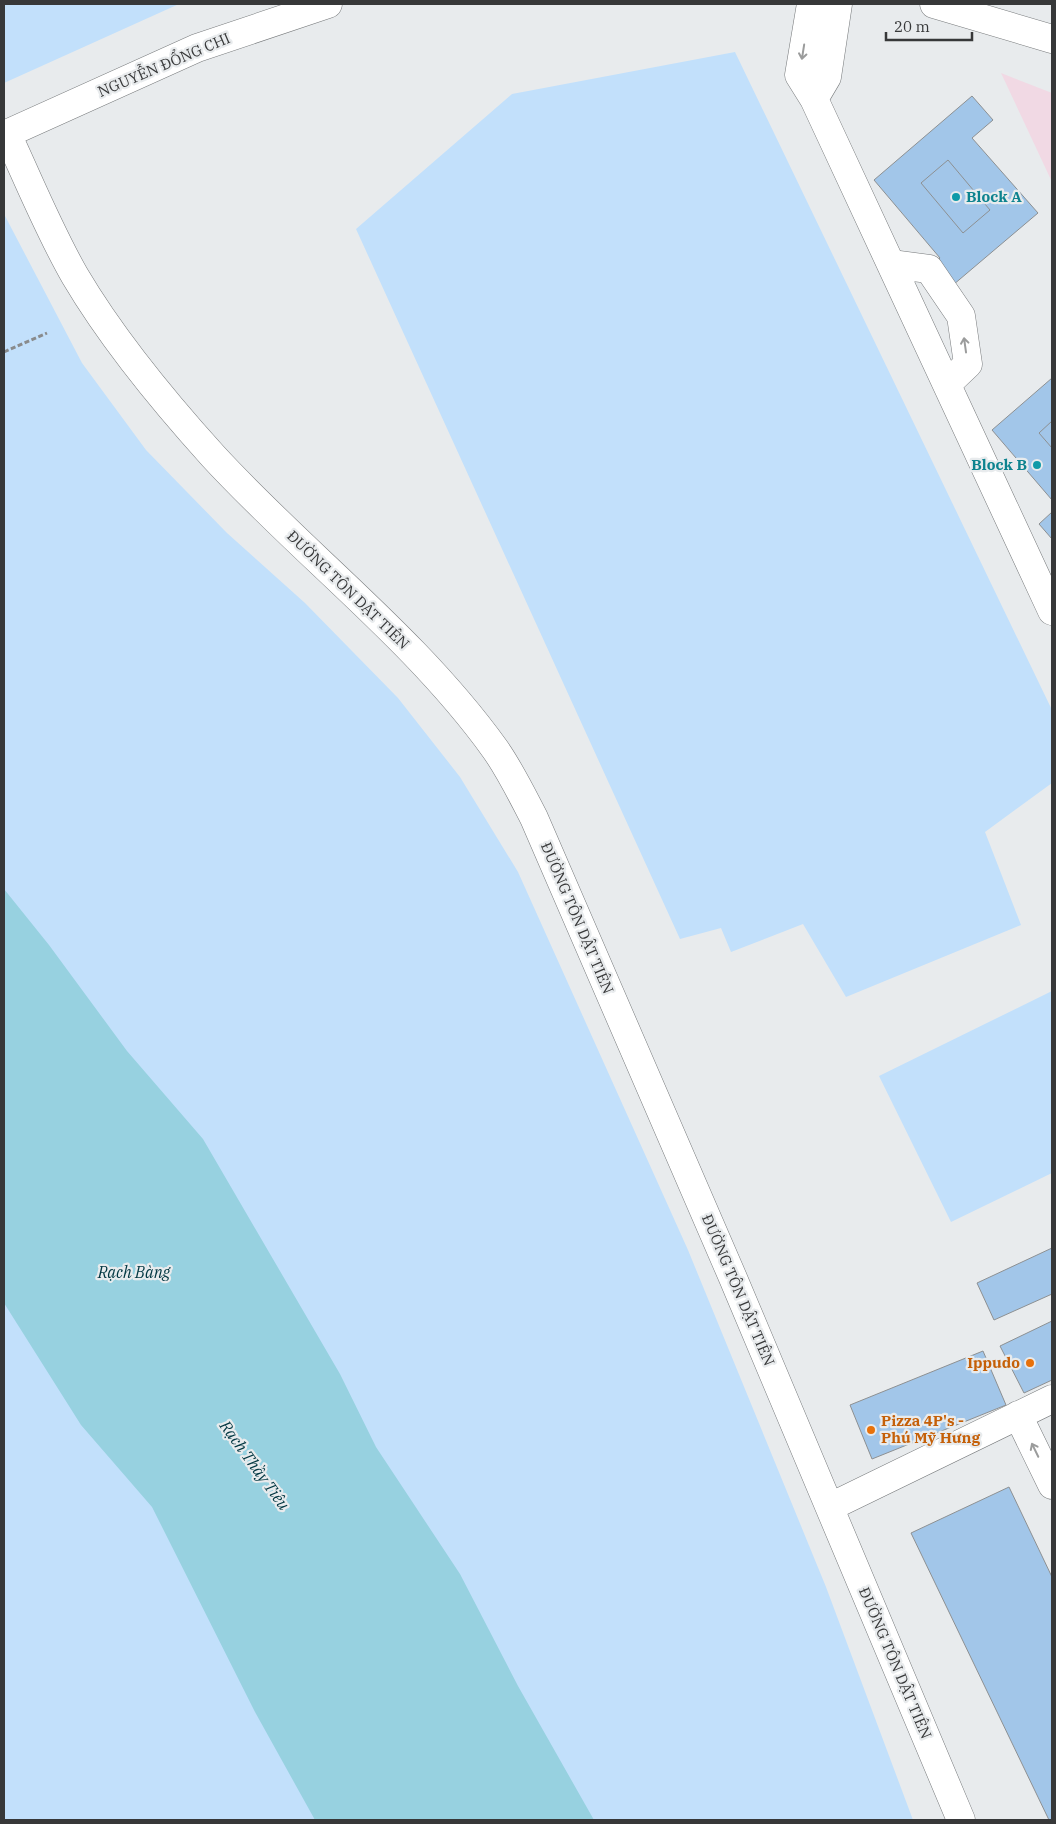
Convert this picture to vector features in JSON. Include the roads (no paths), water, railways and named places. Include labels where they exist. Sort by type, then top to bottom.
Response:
[{"type":"street","name":"NGUYỄN ĐỔNG CHI","points":[[5,134],[197,48],[328,4]]},
{"type":"street","points":[[810,4],[799,74],[814,99],[1052,611]]},
{"type":"street","points":[[814,99],[828,78],[838,4]]},
{"type":"street","points":[[934,4],[1052,39]]},
{"type":"street","name":"ĐƯỜNG TÔN DẬT TIÊN","points":[[5,134],[75,275],[115,336],[213,456],[407,646],[456,699],[496,751],[534,818],[830,1507],[961,1820]]},
{"type":"street","points":[[891,264],[929,270],[961,316],[968,364],[947,384]]},
{"type":"street","points":[[830,1507],[1052,1399]]},
{"type":"street","points":[[1018,1415],[1052,1485]]},
{"type":"water","name":"Rạch Bàng","points":[[4,889],[49,945],[127,1051],[203,1139],[340,1374],[376,1447],[460,1574],[518,1686],[594,1820],[315,1820],[255,1712],[152,1507],[81,1425],[4,1303]]},
{"type":"place","name":"Block A","points":[[956,197]]},
{"type":"place","name":"Block B","points":[[1037,465]]},
{"type":"place","name":"Ippudo","points":[[1030,1363]]},
{"type":"place","name":"Pizza 4P's - Phú Mỹ Hưng","points":[[871,1430]]},
{"type":"water label","name":"Rạch Thầy Tiêu","points":[[255,1465]]}]
